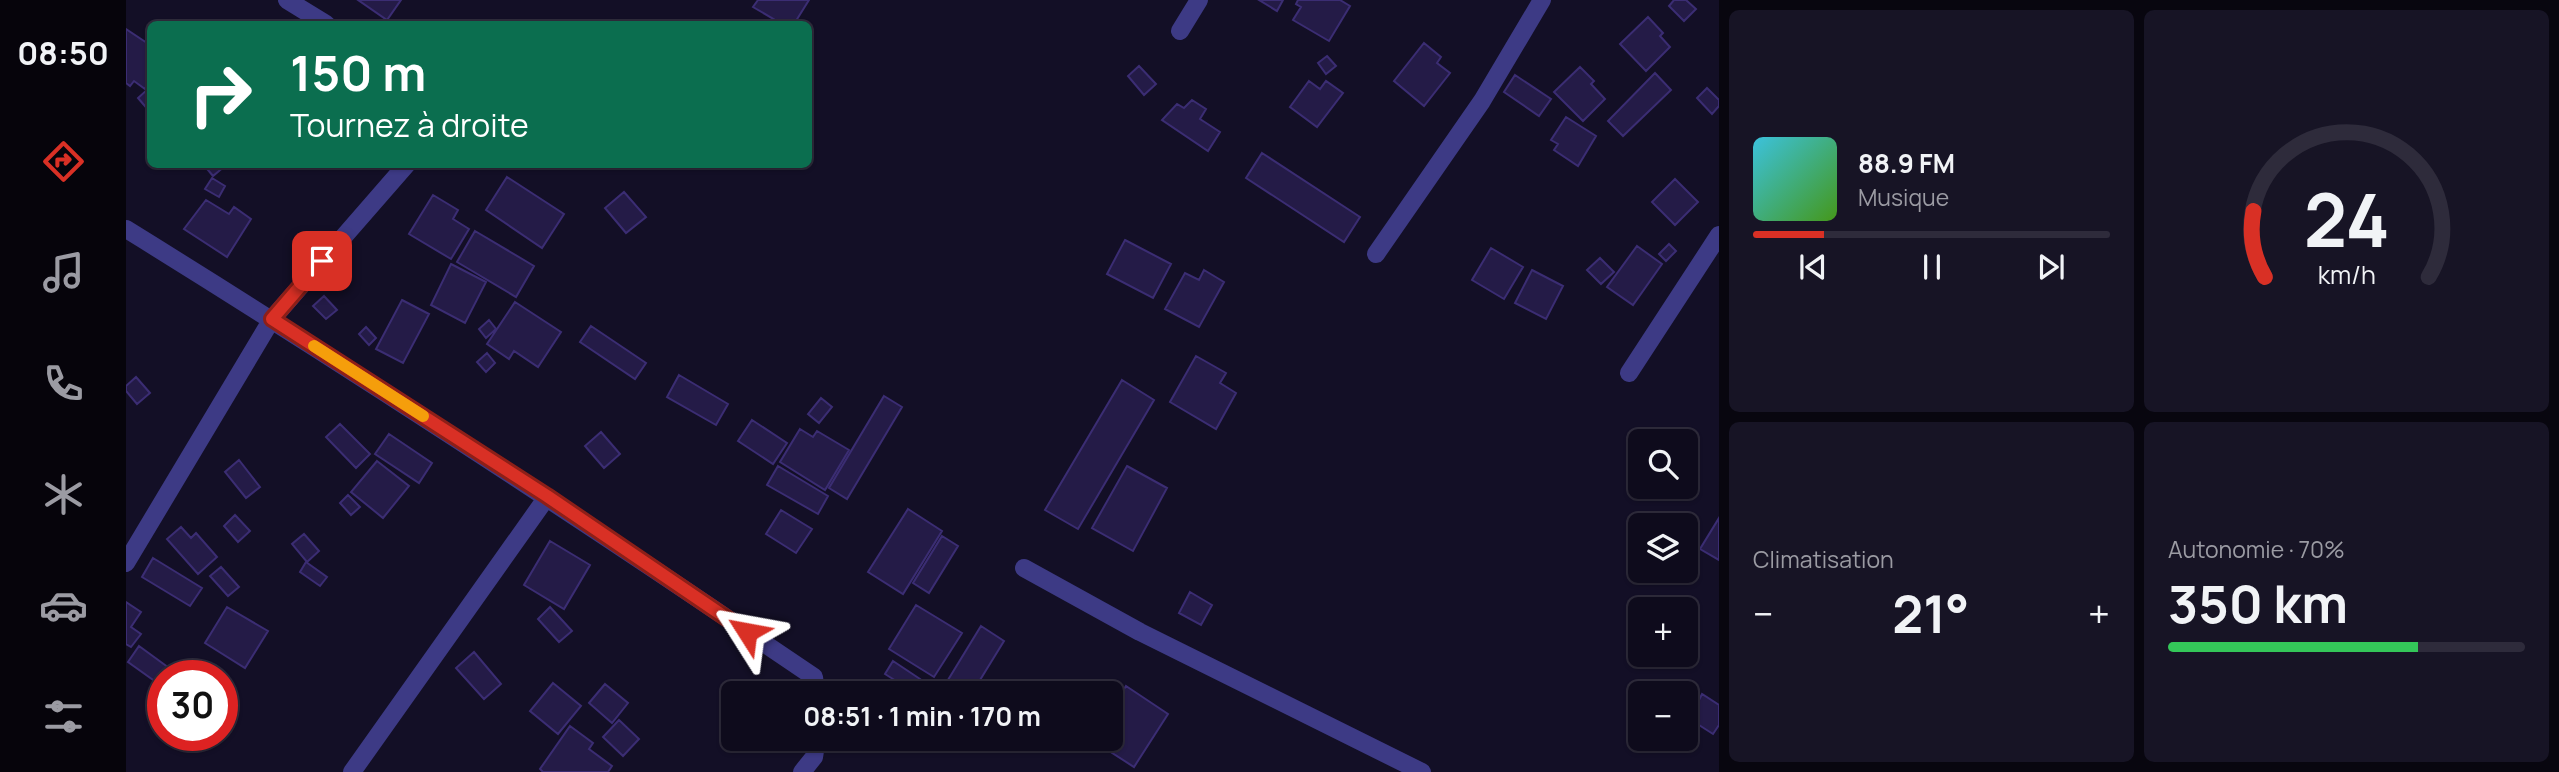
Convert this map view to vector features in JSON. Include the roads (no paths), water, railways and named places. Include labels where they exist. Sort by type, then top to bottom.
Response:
[{"type":"street","points":[[287,0],[321,21]]},
{"type":"street","points":[[1180,31],[1199,0]]},
{"type":"street","points":[[1376,254],[1482,101],[1542,0]]},
{"type":"street","points":[[126,562],[272,319],[404,168]]},
{"type":"street","points":[[126,229],[272,319],[547,496],[814,677],[814,681]]},
{"type":"street","points":[[1629,373],[1719,235]]},
{"type":"street","points":[[352,772],[547,496]]},
{"type":"street","points":[[1024,568],[1140,632],[1422,772]]},
{"type":"street","points":[[803,772],[814,757],[815,751]]}]
